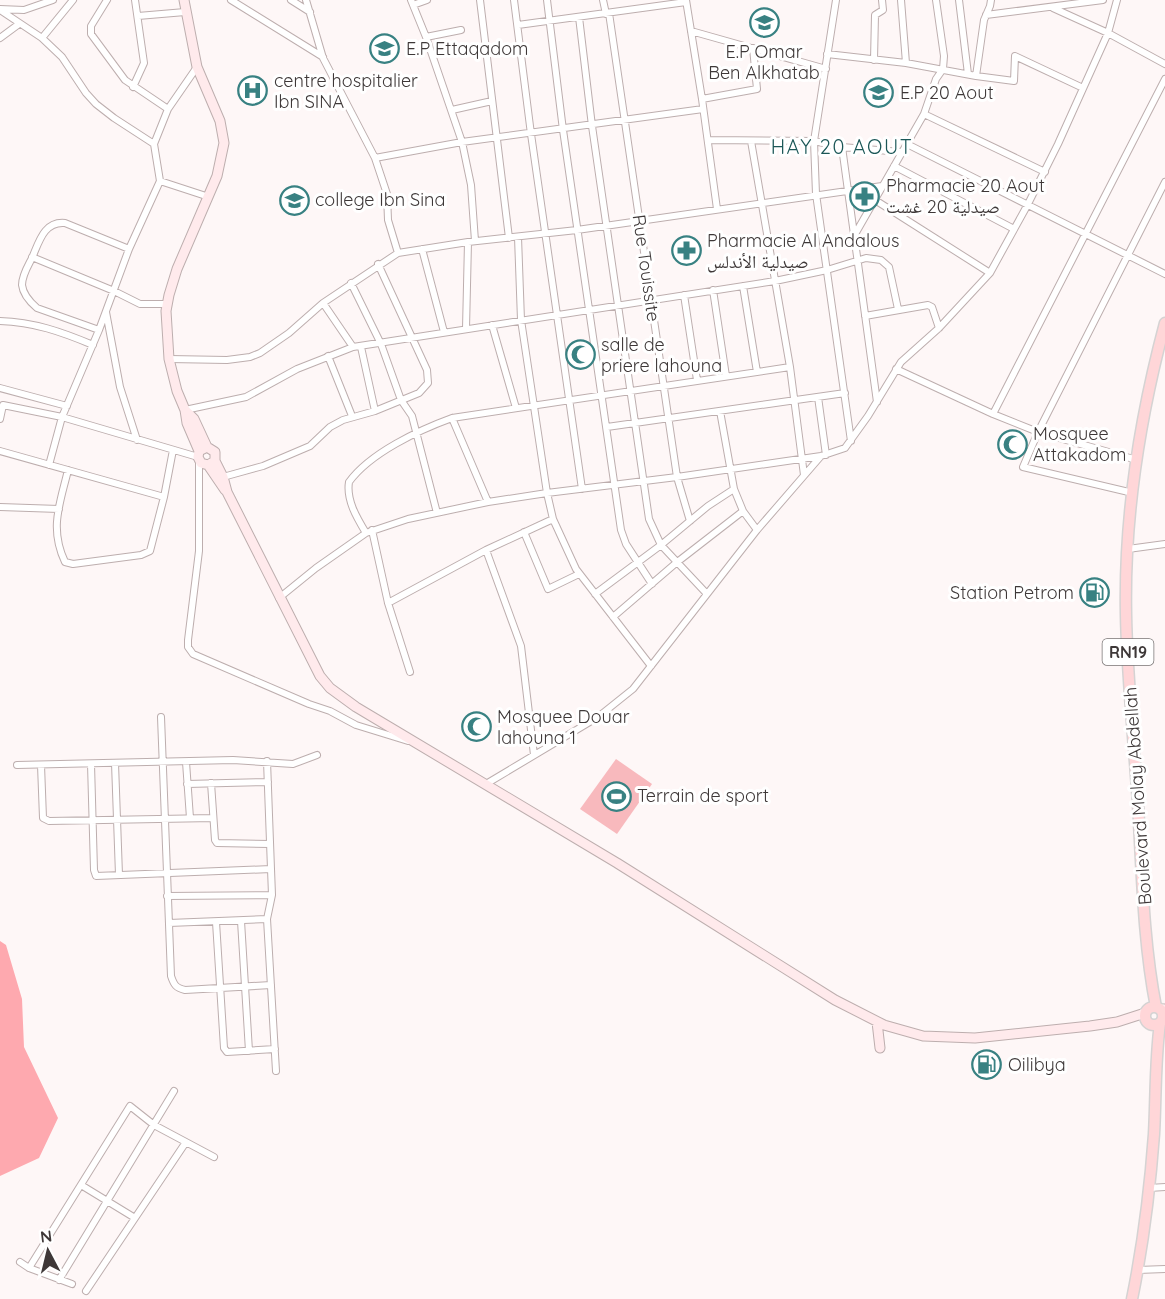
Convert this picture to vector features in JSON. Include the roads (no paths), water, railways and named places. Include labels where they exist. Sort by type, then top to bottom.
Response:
[{"type":"main road","points":[[184,0],[197,67],[223,131],[223,152],[209,197],[177,269],[167,304],[165,326],[169,359],[177,391],[185,410],[194,419],[204,457],[227,492],[313,664],[330,688],[356,707],[703,916],[835,1000],[877,1022],[922,1036],[975,1038],[1025,1034],[1156,1015]]},
{"type":"main road","name":"Boulevard Molay Abdellah","points":[[1156,1015],[1126,624],[1128,549],[1137,460],[1148,393],[1165,323]]},
{"type":"main road","points":[[204,457],[223,477],[227,492]]},
{"type":"main road","name":"RN19","points":[[1132,1299],[1138,1270],[1160,1101],[1156,1015]]},
{"type":"main road","points":[[877,1022],[880,1048]]},
{"type":"street","points":[[0,9],[24,10],[52,0]]},
{"type":"street","points":[[42,38],[73,0]]},
{"type":"street","points":[[106,0],[91,26],[91,34],[117,71],[133,87],[168,109]]},
{"type":"street","points":[[133,87],[144,63],[135,0]]},
{"type":"street","points":[[231,0],[323,58]]},
{"type":"street","points":[[291,0],[310,12]]},
{"type":"street","points":[[308,0],[323,58],[375,158],[387,194],[388,220],[398,253]]},
{"type":"street","points":[[427,0],[412,2],[452,110],[462,142],[471,185],[471,242],[466,329]]},
{"type":"street","points":[[480,0],[509,238]]},
{"type":"street","points":[[514,0],[582,489]]},
{"type":"street","points":[[547,0],[577,230],[623,538],[652,584]]},
{"type":"street","name":"Rue Touissite","points":[[603,0],[608,13],[626,120],[677,477],[690,521]]},
{"type":"street","points":[[836,0],[814,141],[816,194],[851,441]]},
{"type":"street","points":[[874,60],[875,15],[883,10],[882,0]]},
{"type":"street","points":[[901,0],[906,63]]},
{"type":"street","points":[[854,236],[924,114],[936,79],[943,69],[944,56],[936,0]]},
{"type":"street","points":[[959,0],[972,75]]},
{"type":"street","points":[[972,75],[991,0]]},
{"type":"street","points":[[986,15],[1103,0]]},
{"type":"street","points":[[279,598],[316,568],[369,532],[408,519],[488,502],[547,493],[824,456],[845,448],[877,402],[896,369],[939,328],[990,273],[1045,172],[1108,33],[1117,0]]},
{"type":"street","points":[[518,25],[686,1],[704,109],[717,209]]},
{"type":"street","points":[[1053,8],[1108,33],[1165,63]]},
{"type":"street","points":[[0,9],[42,38],[62,57],[96,104],[154,144]]},
{"type":"street","points":[[138,16],[185,12]]},
{"type":"street","points":[[579,17],[592,126],[651,526],[661,545],[707,594]]},
{"type":"street","points":[[0,38],[19,24]]},
{"type":"street","points":[[426,37],[461,30]]},
{"type":"street","points":[[691,31],[826,69]]},
{"type":"street","points":[[702,99],[757,89],[753,48]]},
{"type":"street","points":[[827,54],[906,63],[1014,81],[1015,56],[1083,88]]},
{"type":"street","points":[[49,465],[62,417],[99,330],[129,249],[160,181],[154,144],[168,109],[197,67]]},
{"type":"street","points":[[993,414],[1165,79]]},
{"type":"street","points":[[452,110],[492,101]]},
{"type":"street","points":[[375,158],[462,142],[704,109]]},
{"type":"street","points":[[924,114],[1045,172]]},
{"type":"street","points":[[708,140],[814,141],[842,147],[901,152]]},
{"type":"street","points":[[751,141],[790,367],[804,475]]},
{"type":"street","points":[[907,144],[1165,274]]},
{"type":"street","points":[[842,147],[877,402]]},
{"type":"street","points":[[894,166],[1014,229]]},
{"type":"street","points":[[160,181],[209,197]]},
{"type":"street","points":[[1133,493],[1023,467],[1038,432],[1165,182]]},
{"type":"street","points":[[169,359],[213,361],[250,357],[270,347],[323,303],[378,264],[398,253],[577,230],[847,189],[882,186]]},
{"type":"street","points":[[875,200],[990,273]]},
{"type":"street","points":[[99,330],[37,308],[28,299],[22,286],[23,280],[40,237],[46,230],[59,223],[65,223],[129,249]]},
{"type":"street","points":[[518,237],[521,320],[553,519],[579,574],[651,666]]},
{"type":"street","points":[[422,249],[444,332]]},
{"type":"street","points":[[32,257],[140,304],[167,304]]},
{"type":"street","points":[[185,410],[246,397],[297,369],[353,347],[775,281],[827,270],[866,258],[881,260],[890,267],[898,309]]},
{"type":"street","points":[[223,477],[263,466],[310,446],[330,427],[352,416],[375,411],[419,393],[428,383],[428,370],[378,264]]},
{"type":"street","points":[[351,283],[381,344],[401,400],[412,416],[437,513]]},
{"type":"street","points":[[743,286],[758,372]]},
{"type":"street","points":[[713,290],[726,376]]},
{"type":"street","points":[[684,295],[697,380]]},
{"type":"street","points":[[323,303],[353,347]]},
{"type":"street","points":[[865,316],[928,305],[932,308],[939,328]]},
{"type":"street","points":[[106,311],[120,387],[137,440]]},
{"type":"street","points":[[0,321],[35,324],[93,345]]},
{"type":"street","points":[[492,325],[516,408]]},
{"type":"street","points":[[361,346],[375,411]]},
{"type":"street","points":[[328,356],[352,416]]},
{"type":"street","points":[[410,672],[369,532],[352,506],[348,489],[349,482],[371,460],[417,434],[452,418],[790,367]]},
{"type":"street","points":[[896,369],[1038,432],[1137,460]]},
{"type":"street","points":[[0,388],[67,406]]},
{"type":"street","points":[[607,427],[845,393]]},
{"type":"street","points":[[818,397],[824,456]]},
{"type":"street","points":[[0,419],[3,405],[62,417],[137,440],[204,457],[199,551],[188,640],[188,647],[193,654],[330,711],[356,725],[420,745]]},
{"type":"street","points":[[720,411],[734,489],[743,511],[757,530]]},
{"type":"street","points":[[452,418],[488,502]]},
{"type":"street","points":[[68,470],[55,524],[65,562],[73,564],[141,555],[150,551],[173,450]]},
{"type":"street","points":[[0,451],[164,497]]},
{"type":"street","points":[[486,784],[614,706],[633,689],[757,530],[804,475],[824,456]]},
{"type":"street","points":[[595,594],[734,489]]},
{"type":"street","points":[[0,507],[59,509]]},
{"type":"street","points":[[613,617],[676,563],[743,511]]},
{"type":"street","points":[[388,603],[486,550],[553,519]]},
{"type":"street","points":[[525,532],[548,590],[579,574]]},
{"type":"street","points":[[1128,549],[1165,544]]},
{"type":"street","points":[[486,550],[521,646],[534,755]]},
{"type":"street","points":[[161,717],[167,896],[173,984],[185,990],[271,985]]},
{"type":"street","points":[[17,765],[232,760],[293,764],[317,755]]},
{"type":"street","points":[[267,761],[272,895],[267,919],[276,1071]]},
{"type":"street","points":[[186,762],[190,818]]},
{"type":"street","points":[[115,763],[119,875]]},
{"type":"street","points":[[91,764],[95,874],[100,876],[271,869]]},
{"type":"street","points":[[41,765],[43,818],[49,821],[213,818]]},
{"type":"street","points":[[187,784],[268,782]]},
{"type":"street","points":[[211,783],[217,843],[270,844]]},
{"type":"street","points":[[167,896],[272,895]]},
{"type":"street","points":[[169,923],[267,919]]},
{"type":"street","points":[[241,921],[249,1051]]},
{"type":"street","points":[[216,922],[224,1048],[227,1052],[275,1049]]},
{"type":"street","points":[[59,1280],[174,1092]]},
{"type":"street","points":[[29,1268],[130,1106],[154,1125],[214,1157]]},
{"type":"street","points":[[86,1291],[186,1142]]},
{"type":"street","points":[[81,1185],[135,1218]]},
{"type":"street","points":[[1149,1188],[1165,1187]]},
{"type":"street","points":[[21,1262],[29,1268],[72,1284]]},
{"type":"street","points":[[1138,1270],[1165,1269]]},
{"type":"place","name":"E.P Omar Ben Alkhatab","points":[[764,23]]},
{"type":"place","name":"E.P Ettaqadom","points":[[385,49]]},
{"type":"place","name":"centre hospitalier Ibn SINA","points":[[253,91]]},
{"type":"place","name":"E.P 20 Aout","points":[[879,93]]},
{"type":"place","name":"Pharmacie 20 Aout صيدلية 20 غشت","points":[[865,196]]},
{"type":"place","name":"college Ibn Sina","points":[[294,200]]},
{"type":"place","name":"Pharmacie Al Andalous صيدلية الأندلس","points":[[686,251]]},
{"type":"place","name":"salle de priere lahouna","points":[[580,355]]},
{"type":"place","name":"Mosquee Attakadom","points":[[1012,444]]},
{"type":"place","name":"Station Petrom","points":[[1095,593]]},
{"type":"place","name":"Mosquee Douar lahouna 1","points":[[476,727]]},
{"type":"place","name":"Terrain de sport","points":[[616,796]]},
{"type":"place","name":"Oilibya","points":[[987,1065]]},
{"type":"district","name":"HAY 20 AOUT","points":[[842,147]]}]
